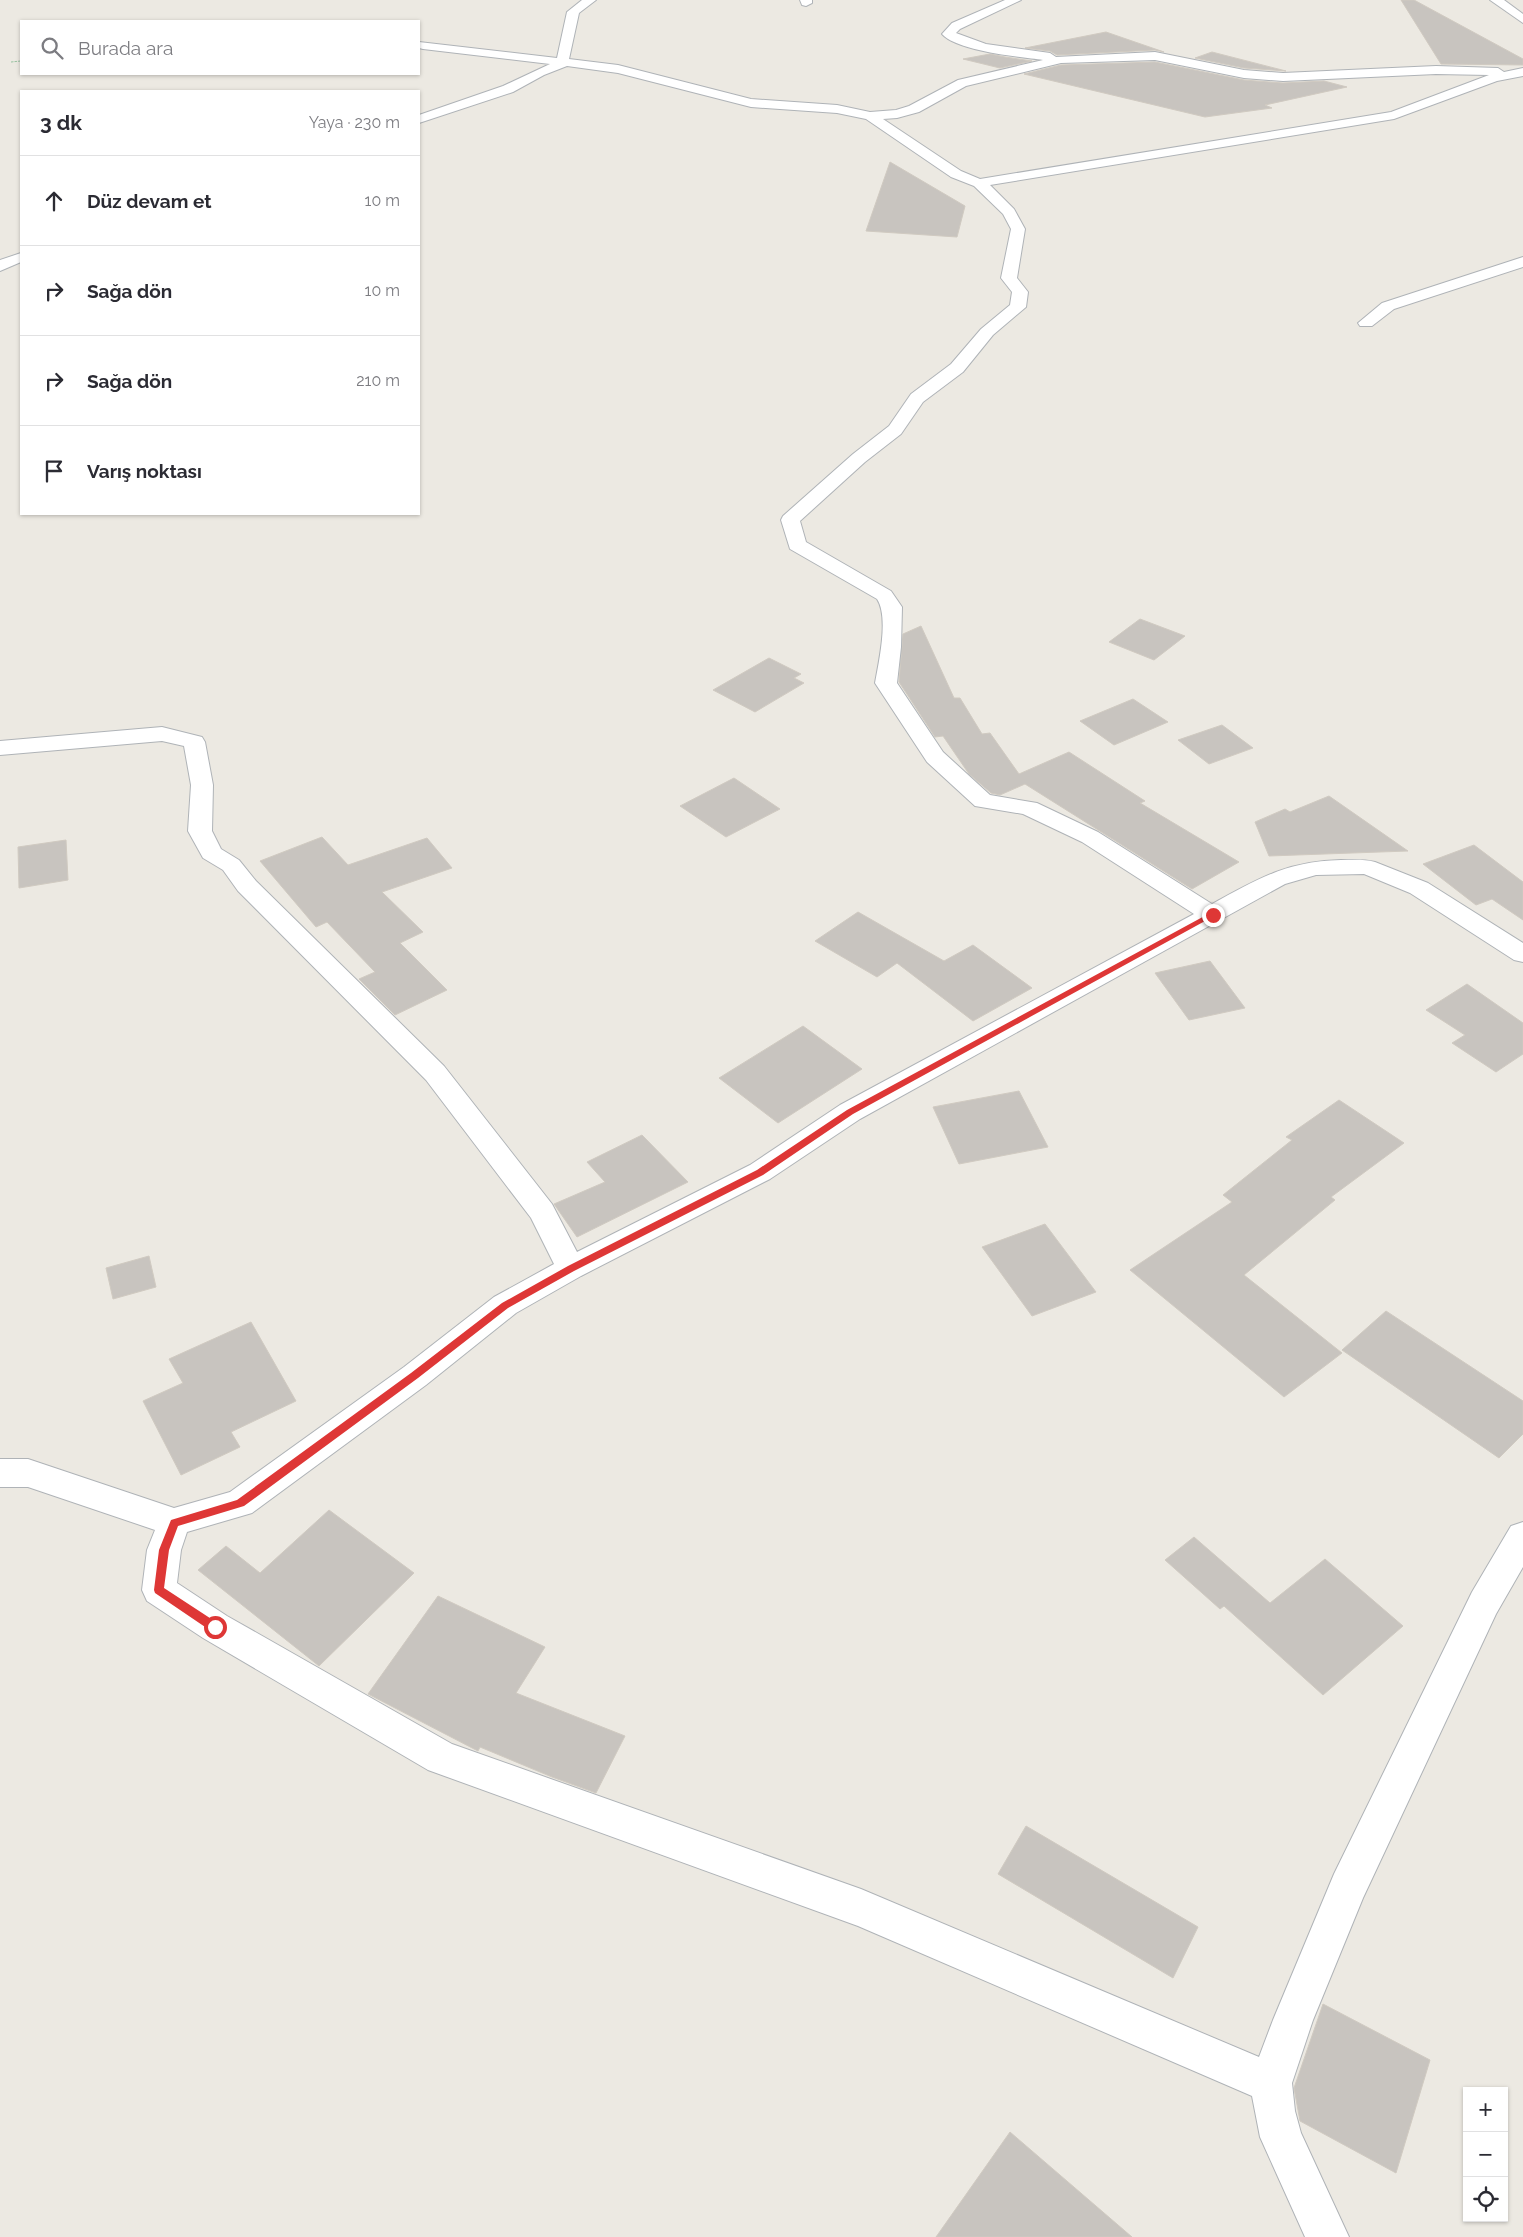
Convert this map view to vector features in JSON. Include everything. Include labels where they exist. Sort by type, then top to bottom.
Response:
[{"type":"street","points":[[562,64],[573,12],[590,0]]},
{"type":"street","points":[[1015,0],[956,26],[948,34],[960,40],[993,48],[1061,59],[1155,56],[1244,74],[1283,77],[1436,70],[1518,73]]},
{"type":"street","points":[[1496,0],[1523,19]]},
{"type":"street","points":[[423,45],[562,64],[618,69],[751,103],[837,108],[870,116],[897,114],[914,110],[962,83],[1061,59]]},
{"type":"street","points":[[420,119],[508,89],[540,72],[562,64]]},
{"type":"street","points":[[979,183],[1394,115],[1494,78],[1518,73]]},
{"type":"street","points":[[870,116],[956,174],[979,183],[1009,212],[1018,229],[1009,278],[1020,292],[1018,307],[988,332],[957,368],[917,398],[895,430],[859,458],[790,520],[798,545],[884,595],[892,607],[891,647],[886,683],[935,757],[984,801],[1029,808],[1090,837],[1213,915]]},
{"type":"street","points":[[0,266],[20,257]]},
{"type":"street","points":[[1366,323],[1388,306],[1523,262]]},
{"type":"street","points":[[0,748],[162,734],[194,742],[202,786],[200,831],[211,853],[231,865],[248,886],[435,1073],[542,1212],[571,1268]]},
{"type":"street","points":[[0,1473],[28,1473],[174,1522],[240,1503],[360,1417],[505,1306],[571,1268],[760,1172],[850,1112],[1276,879],[1315,868],[1367,867],[1419,888],[1523,954]]},
{"type":"street","points":[[174,1522],[164,1550],[159,1590],[215,1627],[441,1758],[861,1908],[1271,2083]]},
{"type":"street","points":[[1326,2237],[1281,2137],[1274,2111],[1271,2083],[1293,2020],[1348,1887],[1484,1603],[1523,1536]]},
{"type":"path","points":[[11,62],[20,61]]},
{"type":"building","points":[[1401,0],[1414,0],[1523,59],[1523,65],[1441,64]]},
{"type":"building","points":[[1106,32],[1164,52],[1155,50],[1057,55],[1050,51],[1025,48]]},
{"type":"building","points":[[1212,52],[1286,71],[1244,68],[1195,58]]},
{"type":"building","points":[[990,54],[1032,61],[1000,68],[963,59]]},
{"type":"building","points":[[1155,62],[1244,80],[1283,83],[1324,81],[1347,87],[1265,105],[1272,108],[1205,117],[1024,74],[1061,65]]},
{"type":"building","points":[[890,162],[965,206],[957,237],[866,231]]},
{"type":"building","points":[[1140,619],[1185,636],[1154,660],[1109,642]]},
{"type":"building","points":[[921,626],[954,698],[960,698],[982,734],[990,733],[1019,774],[1069,752],[1145,801],[1140,803],[1239,862],[1192,889],[1025,784],[1000,795],[991,793],[969,774],[943,736],[935,737],[899,682],[903,634]]},
{"type":"building","points":[[769,658],[801,674],[794,678],[804,683],[755,712],[713,690]]},
{"type":"building","points":[[1133,699],[1168,722],[1114,745],[1080,721]]},
{"type":"building","points":[[1222,725],[1253,748],[1209,764],[1178,740]]},
{"type":"building","points":[[734,778],[780,809],[726,837],[680,806]]},
{"type":"building","points":[[1329,796],[1408,851],[1269,856],[1255,822],[1285,809],[1290,812]]},
{"type":"building","points":[[322,837],[348,865],[427,838],[452,868],[382,892],[423,932],[400,943],[447,990],[395,1015],[359,979],[375,972],[327,922],[316,927],[260,861]]},
{"type":"building","points":[[66,840],[68,880],[19,888],[18,847]]},
{"type":"building","points":[[1474,845],[1523,882],[1523,920],[1492,899],[1476,905],[1423,864]]},
{"type":"building","points":[[858,912],[944,961],[973,945],[1032,988],[973,1021],[897,963],[877,977],[815,941]]},
{"type":"building","points":[[1210,961],[1245,1008],[1189,1020],[1155,973]]},
{"type":"building","points":[[1467,984],[1523,1023],[1523,1054],[1496,1072],[1452,1043],[1465,1035],[1426,1010]]},
{"type":"building","points":[[803,1026],[862,1069],[778,1123],[719,1078]]},
{"type":"building","points":[[1019,1091],[1048,1147],[959,1164],[933,1107]]},
{"type":"building","points":[[1339,1100],[1404,1143],[1331,1197],[1335,1200],[1244,1275],[1342,1353],[1284,1397],[1130,1270],[1232,1202],[1223,1195],[1292,1140],[1286,1137]]},
{"type":"building","points":[[642,1135],[688,1182],[577,1237],[554,1204],[605,1182],[587,1162]]},
{"type":"building","points":[[1045,1224],[1096,1292],[1032,1316],[982,1247]]},
{"type":"building","points":[[149,1256],[156,1287],[113,1299],[106,1268]]},
{"type":"building","points":[[1386,1311],[1523,1401],[1523,1434],[1499,1458],[1342,1350]]},
{"type":"building","points":[[251,1322],[296,1401],[231,1432],[240,1447],[181,1475],[143,1401],[183,1383],[169,1359]]},
{"type":"building","points":[[329,1510],[414,1573],[319,1666],[198,1570],[226,1546],[260,1573]]},
{"type":"building","points":[[1194,1537],[1270,1603],[1325,1559],[1403,1626],[1323,1695],[1224,1606],[1220,1609],[1165,1560]]},
{"type":"building","points":[[438,1596],[545,1647],[516,1693],[625,1736],[596,1793],[480,1747],[478,1751],[368,1694]]},
{"type":"building","points":[[1026,1826],[1198,1927],[1173,1978],[998,1874]]},
{"type":"building","points":[[1323,2004],[1430,2060],[1396,2173],[1300,2121],[1294,2088]]},
{"type":"building","points":[[1010,2132],[1132,2237],[936,2237]]},
{"type":"route","points":[[215,1627],[159,1590],[164,1550],[174,1522],[240,1503],[305,1458],[505,1306],[571,1268],[760,1172],[850,1112],[1213,915]]}]
